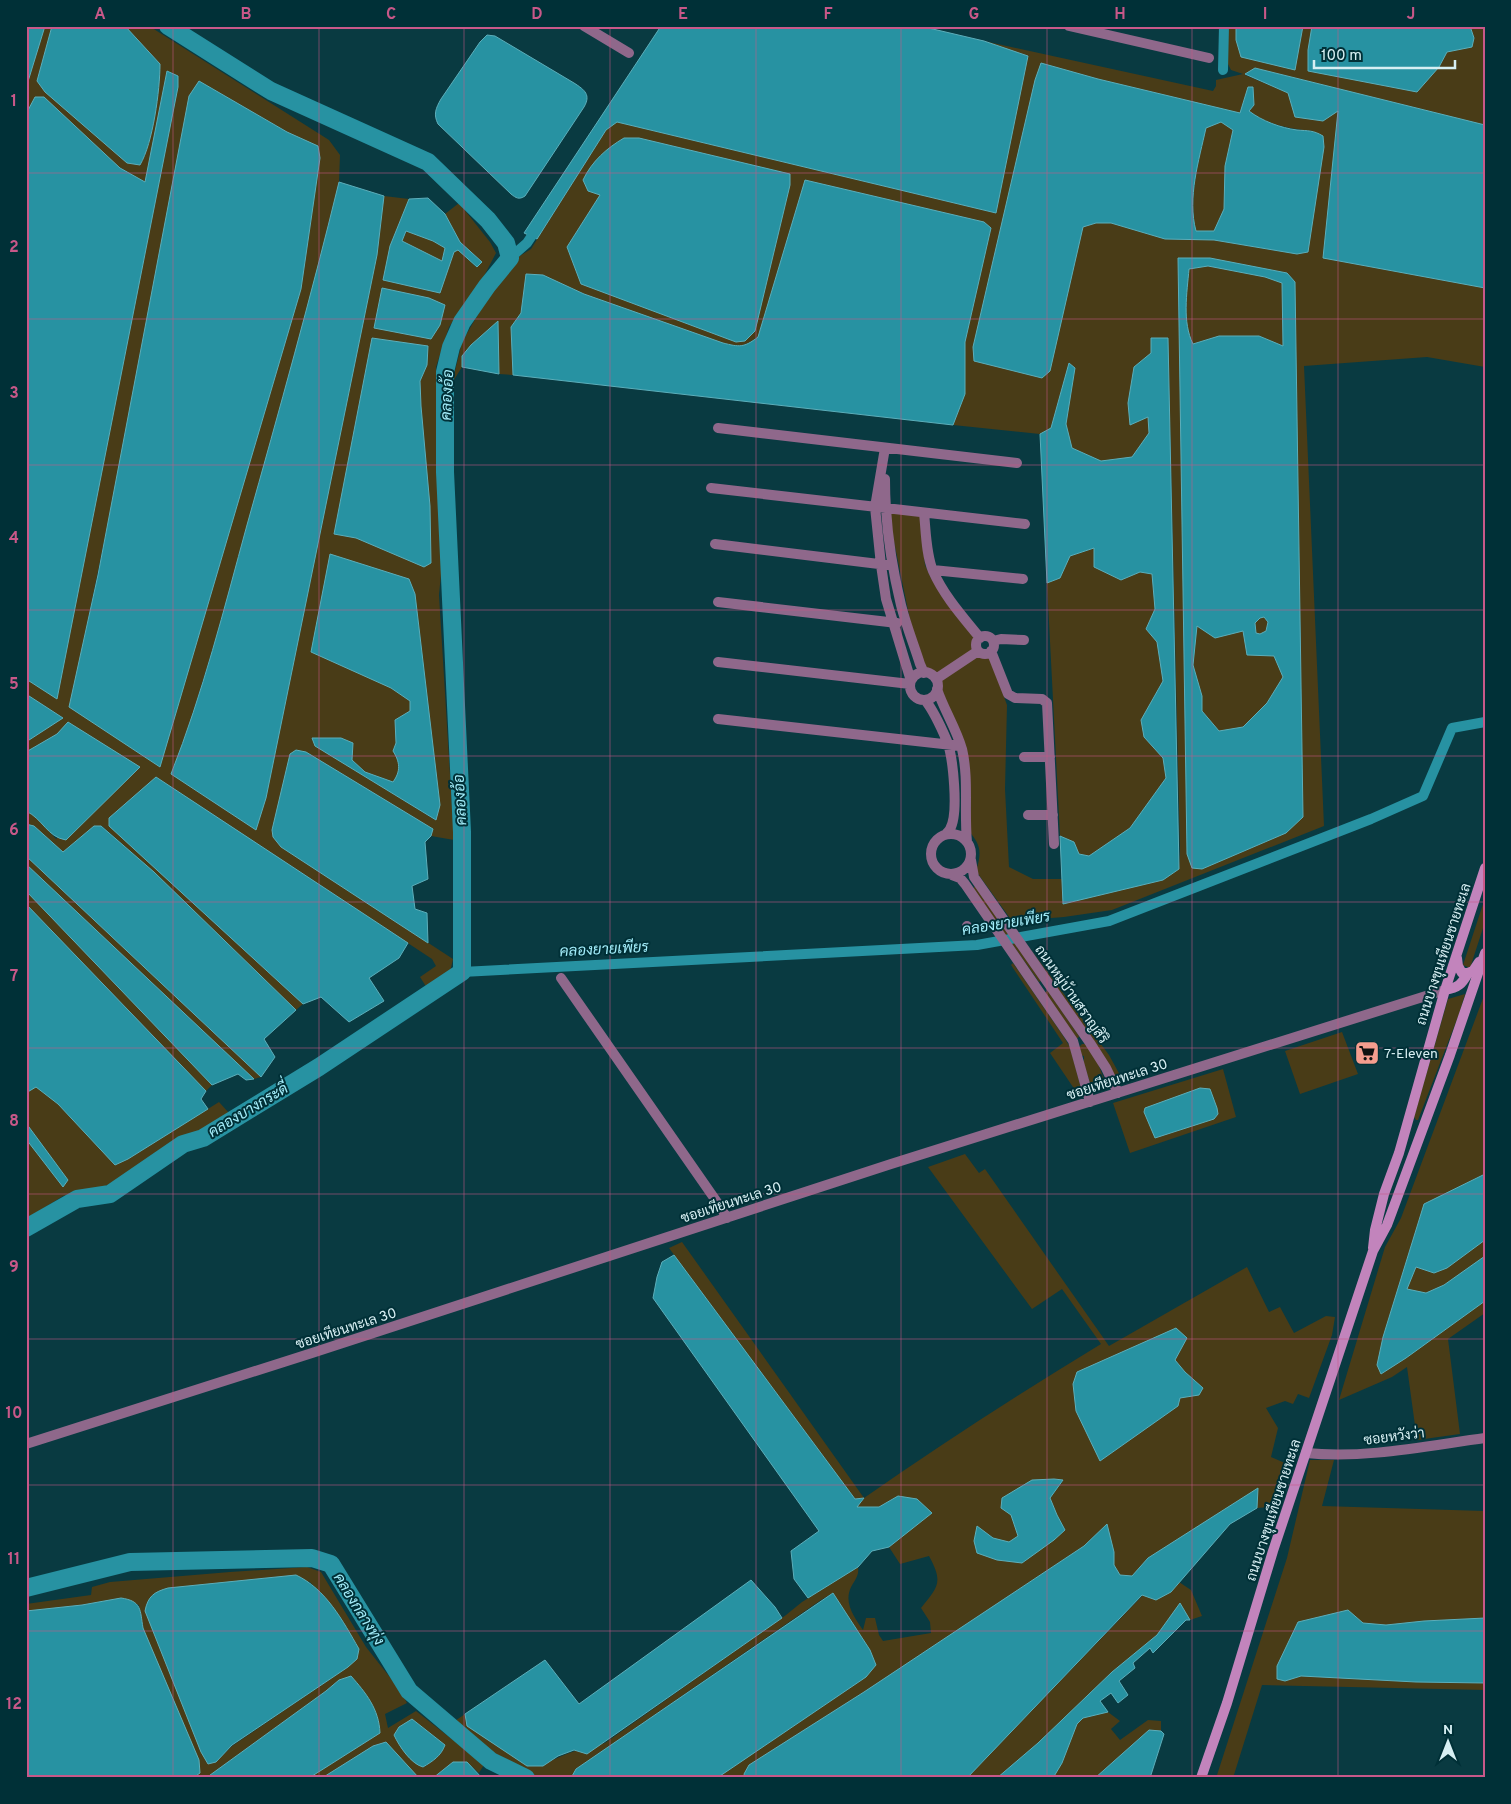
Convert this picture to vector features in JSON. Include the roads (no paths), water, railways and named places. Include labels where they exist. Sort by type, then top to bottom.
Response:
[{"type":"main road","name":"ถนนบางขุนเทียนชายทะเล","points":[[1373,1251],[1375,1230],[1384,1194],[1399,1152],[1445,990],[1485,868]]},
{"type":"main road","name":"ถนนบางขุนเทียนชายทะเล","points":[[1201,1778],[1273,1551],[1373,1251],[1387,1225],[1450,1055],[1484,954]]},
{"type":"main road","points":[[1445,990],[1454,989],[1461,984],[1468,974],[1473,971],[1484,954]]},
{"type":"main road","points":[[1456,955],[1458,966],[1462,972],[1468,974]]},
{"type":"street","points":[[584,26],[629,53]]},
{"type":"street","points":[[1072,27],[1209,58]]},
{"type":"street","points":[[718,428],[1017,463]]},
{"type":"street","points":[[885,448],[880,507],[881,564],[886,599],[913,694],[925,700],[930,706],[948,745],[953,774],[954,815],[951,828],[946,835]]},
{"type":"street","points":[[710,488],[880,507],[924,514],[1025,524]]},
{"type":"street","points":[[880,507],[902,607],[924,672]]},
{"type":"street","points":[[924,514],[927,545],[933,570],[948,597],[980,638]]},
{"type":"street","points":[[715,544],[893,566]]},
{"type":"street","points":[[933,570],[1023,579]]},
{"type":"street","points":[[718,602],[908,624]]},
{"type":"street","points":[[980,638],[988,637],[1008,694],[1014,698],[1042,699],[1047,703],[1054,844]]},
{"type":"street","points":[[978,651],[977,642],[980,638]]},
{"type":"street","points":[[978,651],[986,654],[1001,639],[1024,640]]},
{"type":"street","points":[[925,700],[933,696],[936,684],[978,651]]},
{"type":"street","points":[[718,662],[911,682]]},
{"type":"street","points":[[911,682],[917,674],[924,672],[930,674],[955,729],[961,746],[965,772],[967,842],[972,852],[970,860],[964,870],[952,875],[935,867],[931,855],[934,843],[939,838],[952,834],[959,836],[967,842]]},
{"type":"street","points":[[718,719],[961,746]]},
{"type":"street","points":[[1024,757],[1050,757]]},
{"type":"street","points":[[1028,815],[1053,815]]},
{"type":"street","name":"ถนนหมู่บ้านสราญสิริ","points":[[970,860],[974,877],[1087,1039],[1106,1068],[1118,1093]]},
{"type":"street","name":"ถนนหมู่บ้านสราญสิริ","points":[[952,875],[960,878],[1073,1041],[1090,1102]]},
{"type":"street","points":[[562,978],[727,1218]]},
{"type":"street","points":[[1037,990],[1048,982]]},
{"type":"street","name":"ซอยเทียนทะเล 30","points":[[26,1444],[727,1218],[1445,990]]},
{"type":"street","points":[[1076,1049],[1077,1043],[1087,1039]]},
{"type":"street","name":"ซอยหวังว่า","points":[[1306,1453],[1335,1456],[1485,1438]]},
{"type":"water","points":[[26,26],[45,26],[26,88]]},
{"type":"water","points":[[52,26],[125,26],[160,64],[155,116],[149,144],[140,165],[127,163],[45,92],[37,81]]},
{"type":"water","points":[[661,26],[920,26],[984,41],[1028,56],[996,213],[617,122],[606,130],[537,239],[524,233]]},
{"type":"water","points":[[1236,26],[1303,26],[1295,70],[1241,57],[1236,40]]},
{"type":"water","points":[[1312,26],[1470,26],[1474,38],[1472,47],[1447,52],[1439,67],[1417,92],[1308,71],[1308,50]]},
{"type":"water","points":[[487,35],[495,36],[574,83],[587,96],[584,107],[525,196],[521,198],[511,194],[438,124],[435,114],[441,99],[480,42]]},
{"type":"water","points":[[1041,63],[1098,79],[1240,113],[1248,87],[1253,87],[1254,105],[1249,111],[1254,115],[1278,126],[1313,132],[1323,136],[1324,147],[1308,252],[1297,254],[1214,240],[1165,239],[1111,223],[1096,223],[1083,227],[1050,371],[1042,378],[974,361],[973,347],[1035,80]],"holes":[[[1221,122],[1233,130],[1225,166],[1224,209],[1214,231],[1196,231],[1193,192],[1206,128]]]},
{"type":"water","points":[[1255,68],[1485,125],[1485,288],[1323,258],[1338,111],[1323,121],[1295,117],[1288,93],[1245,74]]},
{"type":"water","points":[[167,71],[178,76],[178,87],[57,699],[26,679],[26,114],[35,97],[44,97],[120,168],[145,182]]},
{"type":"water","points":[[199,81],[287,132],[318,146],[320,158],[301,289],[160,767],[69,707],[98,575],[189,96]]},
{"type":"water","points":[[624,138],[639,138],[790,174],[790,185],[755,331],[745,341],[736,342],[581,284],[567,247],[600,195],[588,191],[583,180],[600,156]]},
{"type":"water","points":[[805,180],[984,222],[991,228],[965,342],[965,394],[953,425],[513,375],[511,327],[521,313],[526,274],[543,275],[584,294],[723,343],[741,346],[753,341],[758,337]]},
{"type":"water","points":[[339,182],[384,196],[377,255],[266,798],[256,830],[171,774],[203,682],[221,619]]},
{"type":"water","points":[[428,198],[445,214],[460,242],[482,262],[477,267],[458,250],[454,252],[440,293],[383,280],[390,246],[409,199]],"holes":[[[406,231],[433,241],[445,248],[442,261],[402,241]]]},
{"type":"water","points":[[1178,258],[1210,258],[1287,273],[1295,282],[1303,817],[1286,833],[1202,869],[1192,868],[1187,854]],"holes":[[[1208,266],[1265,277],[1282,283],[1283,346],[1259,336],[1219,336],[1193,344],[1186,317],[1189,269]],[[1264,617],[1268,622],[1266,631],[1260,634],[1256,633],[1255,623]],[[1197,626],[1215,638],[1243,631],[1247,655],[1274,656],[1283,677],[1267,703],[1243,727],[1219,731],[1202,711],[1202,696],[1193,665]]]},
{"type":"water","points":[[382,288],[429,298],[445,305],[440,325],[431,339],[374,328]]},
{"type":"water","points":[[498,321],[499,374],[462,367],[462,356],[471,345]]},
{"type":"water","points":[[372,338],[428,346],[427,365],[420,381],[430,506],[431,563],[424,567],[356,538],[334,534]]},
{"type":"water","points":[[1151,338],[1168,338],[1179,869],[1163,880],[1063,904],[1060,836],[1074,842],[1079,854],[1089,856],[1130,828],[1166,778],[1163,758],[1144,737],[1141,720],[1163,681],[1157,642],[1146,629],[1155,609],[1152,574],[1140,572],[1121,580],[1094,567],[1094,548],[1070,556],[1060,578],[1047,583],[1040,434],[1051,428],[1069,363],[1075,368],[1066,424],[1072,448],[1101,461],[1132,457],[1149,433],[1148,417],[1130,425],[1128,403],[1134,367],[1151,353]]},
{"type":"water","points":[[330,554],[409,579],[415,594],[440,805],[436,820],[315,746],[312,738],[341,738],[353,743],[352,760],[365,772],[393,782],[399,766],[393,751],[396,743],[395,720],[410,711],[410,701],[391,688],[311,652]]},
{"type":"water","points":[[26,694],[63,718],[26,742]]},
{"type":"water","points":[[68,722],[140,767],[66,840],[49,832],[37,818],[26,811],[26,752],[57,734]]},
{"type":"water","points":[[296,750],[306,752],[433,829],[431,836],[425,842],[428,879],[412,886],[415,909],[427,913],[428,943],[281,847],[273,837],[272,830],[290,754]]},
{"type":"water","points":[[156,777],[408,943],[399,958],[369,978],[384,1001],[349,1022],[321,997],[303,1004],[109,826],[109,818]]},
{"type":"water","points":[[26,824],[34,826],[63,852],[94,826],[101,826],[154,872],[296,1010],[264,1039],[275,1057],[261,1077],[26,856]]},
{"type":"water","points":[[26,864],[254,1079],[246,1080],[238,1074],[212,1085],[26,891]]},
{"type":"water","points":[[26,904],[206,1091],[201,1099],[208,1109],[128,1159],[115,1165],[58,1104],[36,1087],[26,1093]]},
{"type":"water","points":[[1200,1088],[1210,1089],[1218,1114],[1214,1119],[1155,1138],[1144,1112],[1145,1108]]},
{"type":"water","points":[[26,1123],[68,1180],[63,1187],[26,1139]]},
{"type":"water","points":[[1485,1174],[1485,1240],[1447,1268],[1434,1273],[1416,1267],[1407,1289],[1426,1293],[1444,1285],[1485,1256],[1485,1301],[1381,1374],[1377,1365],[1383,1337],[1424,1204]]},
{"type":"water","points":[[674,1255],[855,1499],[864,1498],[857,1507],[879,1507],[898,1496],[917,1499],[932,1513],[889,1547],[872,1551],[858,1567],[808,1598],[794,1579],[791,1551],[819,1531],[653,1298],[662,1262]]},
{"type":"water","points":[[1176,1328],[1187,1338],[1175,1360],[1203,1388],[1199,1395],[1180,1398],[1178,1406],[1100,1461],[1076,1411],[1073,1384],[1077,1372]]},
{"type":"water","points":[[1032,1480],[1063,1480],[1050,1498],[1065,1530],[1022,1563],[997,1560],[977,1553],[974,1541],[977,1526],[993,1538],[1009,1542],[1018,1536],[1011,1515],[1001,1508],[1002,1498]]},
{"type":"water","points":[[1258,1488],[1257,1508],[1230,1524],[1171,1592],[1156,1600],[1142,1595],[967,1778],[745,1778],[744,1774],[749,1765],[864,1692],[1084,1546],[1107,1524],[1114,1552],[1114,1565],[1120,1575],[1132,1576],[1148,1558]]},
{"type":"water","points":[[296,1575],[307,1581],[333,1607],[359,1649],[357,1659],[232,1745],[216,1762],[208,1764],[201,1752],[145,1611],[148,1602],[155,1593],[168,1588]]},
{"type":"water","points":[[751,1580],[775,1607],[782,1618],[587,1754],[574,1750],[558,1756],[543,1766],[527,1766],[467,1726],[465,1714],[545,1660],[579,1704]]},
{"type":"water","points":[[833,1593],[870,1650],[876,1665],[866,1677],[717,1778],[571,1778],[576,1769]]},
{"type":"water","points":[[121,1598],[133,1601],[139,1607],[143,1628],[199,1760],[200,1773],[193,1778],[26,1778],[26,1611],[82,1605]]},
{"type":"water","points":[[1180,1603],[1190,1620],[1186,1620],[1153,1653],[1150,1648],[1133,1663],[1135,1668],[1119,1681],[1128,1695],[1118,1703],[1111,1693],[1100,1701],[1108,1712],[1083,1718],[1077,1724],[1062,1763],[1053,1778],[997,1778],[1038,1743],[1112,1672],[1157,1635]]},
{"type":"water","points":[[1348,1610],[1363,1623],[1386,1625],[1485,1618],[1485,1683],[1416,1682],[1301,1676],[1285,1681],[1277,1679],[1277,1666],[1298,1622]]},
{"type":"water","points":[[351,1676],[367,1695],[377,1716],[380,1733],[309,1778],[206,1778],[339,1680]]},
{"type":"water","points":[[412,1719],[445,1745],[439,1755],[423,1767],[410,1758],[394,1735],[399,1727]]},
{"type":"water","points":[[1149,1730],[1161,1731],[1164,1734],[1150,1778],[1095,1778]]},
{"type":"water","points":[[386,1742],[419,1778],[322,1778],[373,1746]]},
{"type":"water","points":[[453,1762],[467,1762],[482,1778],[433,1778]]},
{"type":"waterway","name":"คลองอ้อ","points":[[26,1228],[77,1199],[110,1194],[183,1144],[203,1138],[319,1067],[462,972],[462,832],[445,472],[445,372],[451,347],[462,322],[487,286],[510,258],[506,243],[488,220],[428,162],[271,91],[168,26]]},
{"type":"waterway","points":[[1223,70],[1224,26]]},
{"type":"waterway","points":[[510,258],[527,243],[539,225]]},
{"type":"waterway","name":"คลองยายเพียร","points":[[462,972],[977,945],[1109,921],[1371,819],[1423,796],[1452,728],[1485,722]]},
{"type":"waterway","name":"คลองกลางทุ่ง","points":[[26,1588],[130,1562],[312,1558],[331,1564],[409,1691],[491,1761],[526,1778]]},
{"type":"place","name":"7-Eleven","points":[[1367,1053]]},
{"type":"water label","name":"คลองบางกระดี่","points":[[248,1110]]}]
